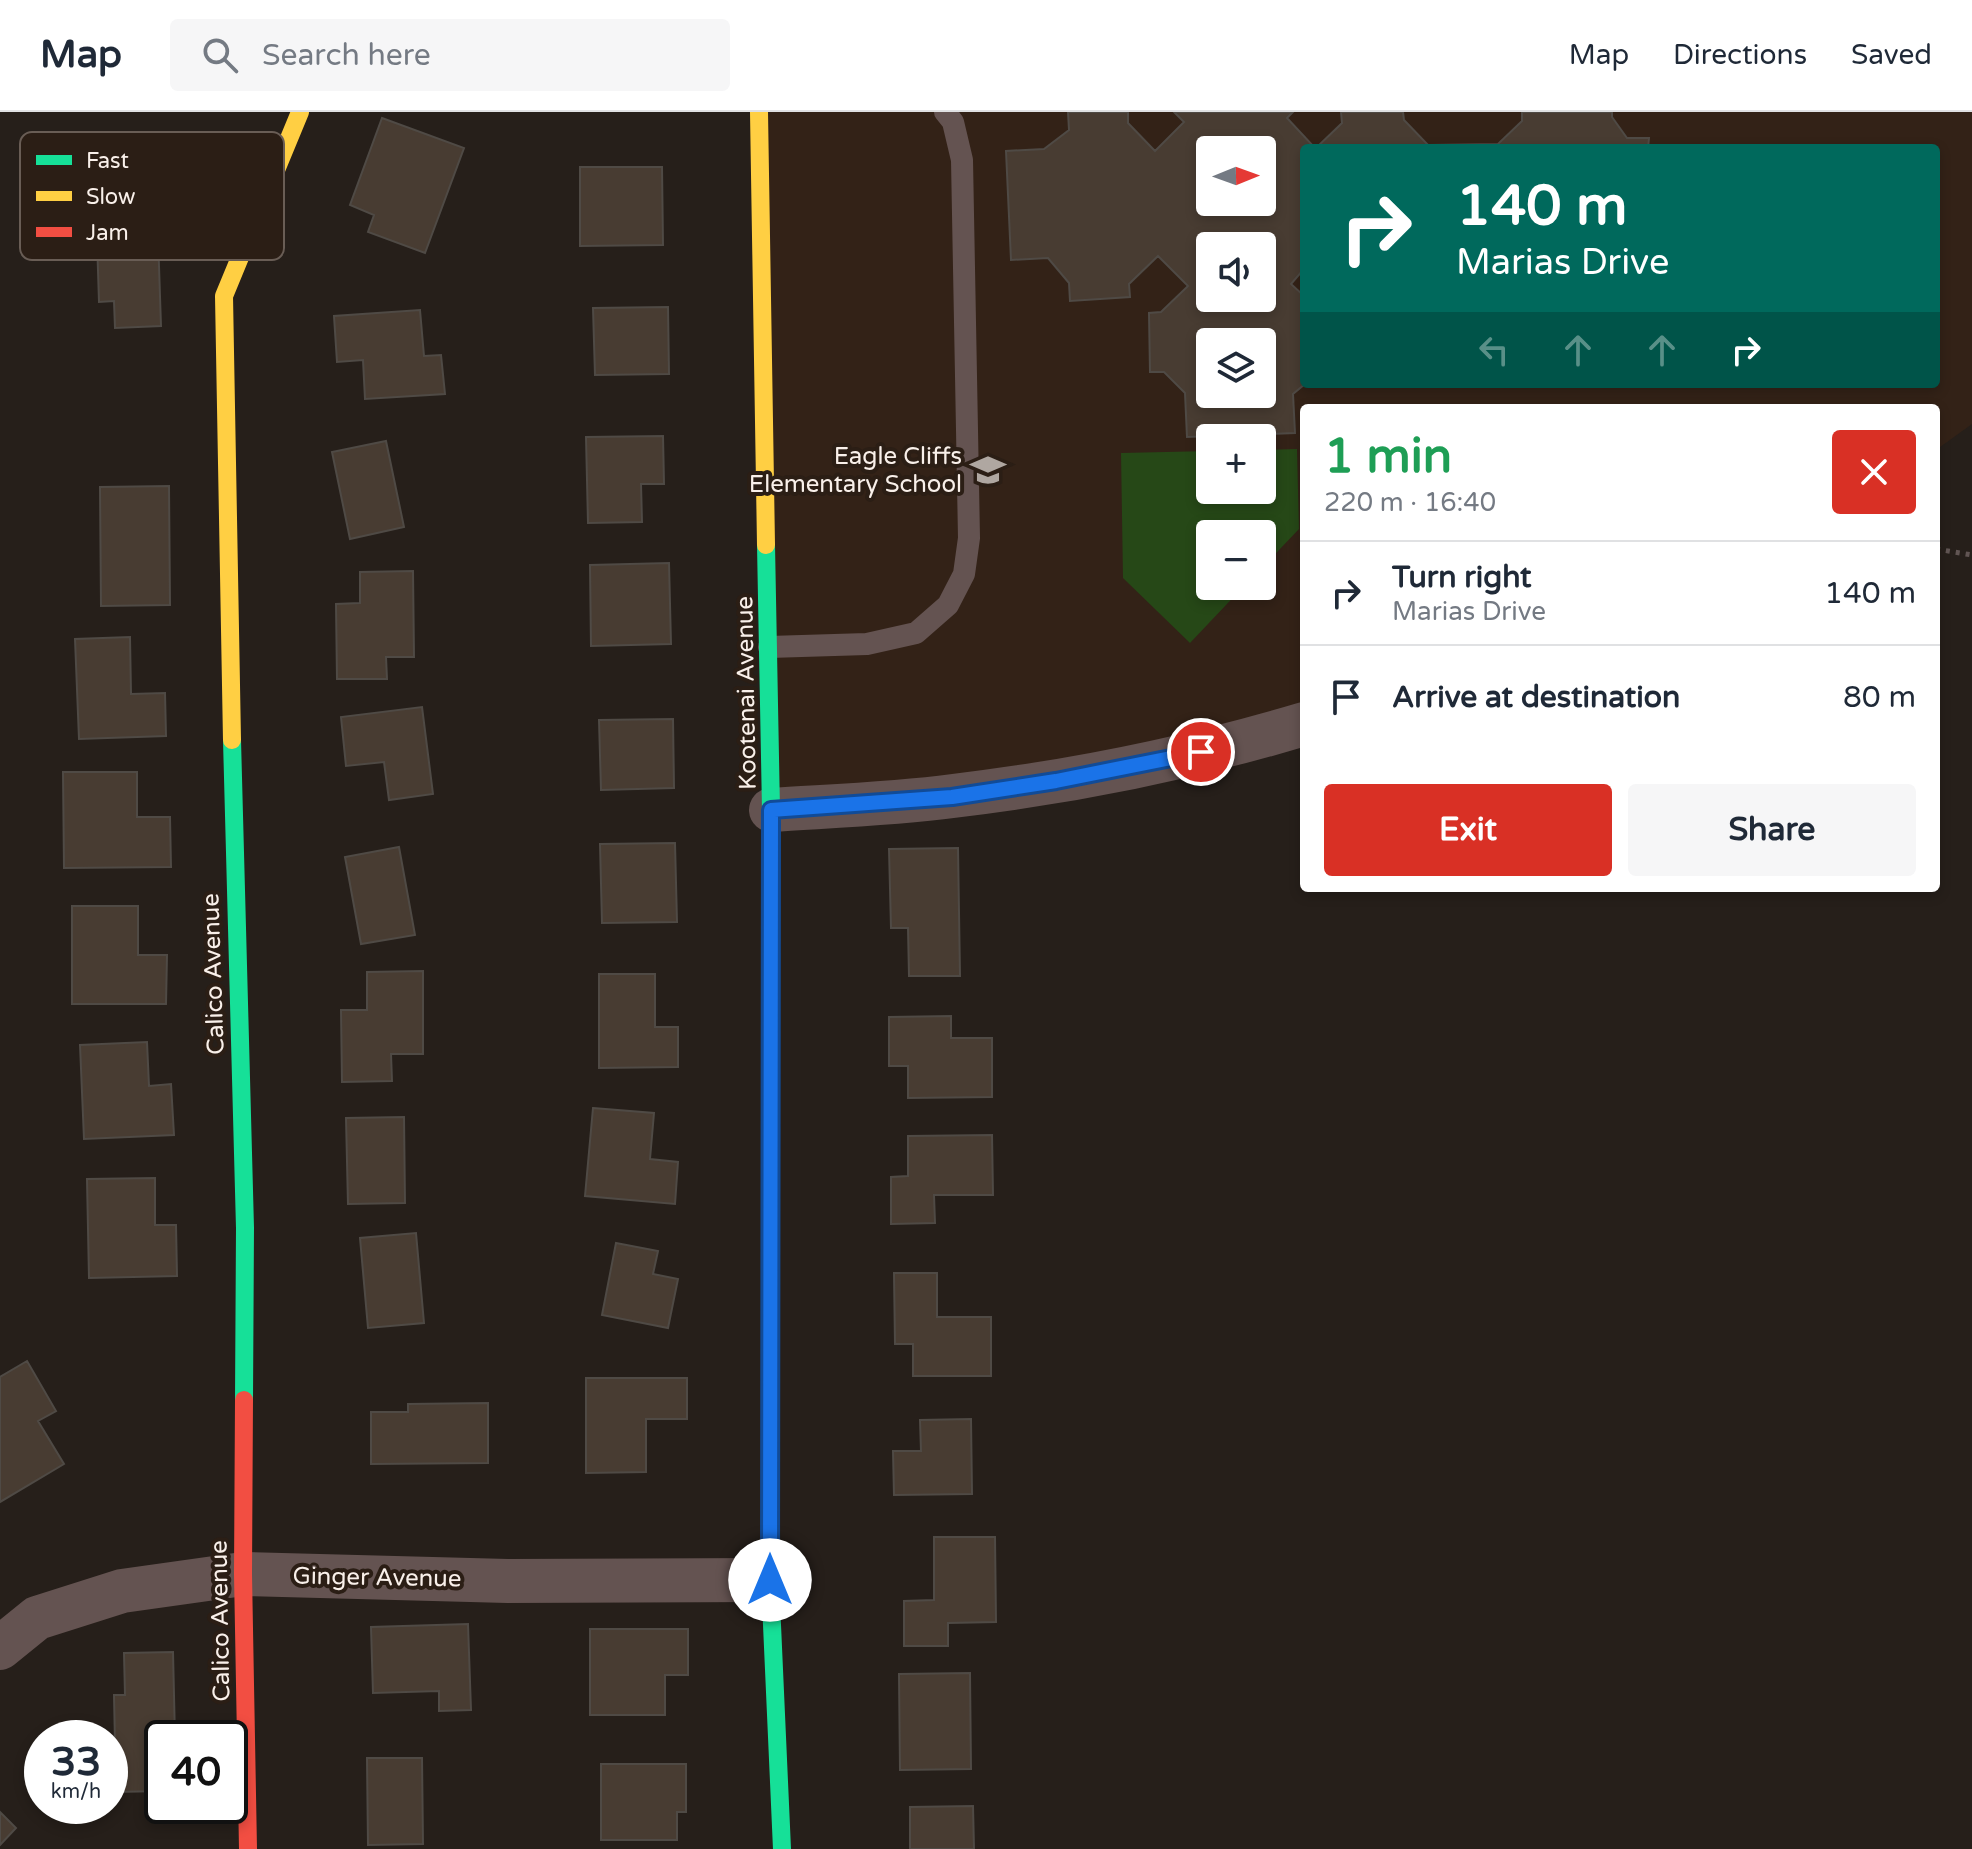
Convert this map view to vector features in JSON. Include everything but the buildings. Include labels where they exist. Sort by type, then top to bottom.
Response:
[{"type":"street","name":"Calico Avenue","points":[[284,151],[300,112]]},
{"type":"street","name":"Kootenai Avenue","points":[[759,112],[771,810],[770,1580],[782,1849]]},
{"type":"street","name":"Calico Avenue","points":[[239,260],[224,296],[236,961],[245,1228],[243,1574],[248,1849]]},
{"type":"street","points":[[771,810],[952,797],[1056,781],[1230,746],[1300,725]]},
{"type":"street","name":"Ginger Avenue","points":[[0,1648],[37,1618],[122,1591],[243,1574],[508,1581],[770,1580]]},
{"type":"lane","points":[[769,647],[867,644],[916,633],[948,605],[964,574],[969,538],[962,160],[953,122],[945,112]]},
{"type":"path","points":[[1940,550],[1972,555]]},
{"type":"shaded area","name":"Eagle Cliffs Elementary School","points":[[760,112],[1972,112],[1972,424],[1940,447],[1940,404],[1300,404],[1300,725],[771,810]]},
{"type":"green space","points":[[1297,449],[1299,529],[1276,553],[1276,520],[1196,520],[1196,600],[1231,600],[1190,643],[1123,578],[1121,453],[1196,451],[1196,504],[1276,504],[1276,450]]},
{"type":"traffic: fast","points":[[766,545],[771,810],[771,1074]]},
{"type":"traffic: fast","points":[[232,740],[245,1228],[244,1400]]},
{"type":"traffic: fast","points":[[770,1461],[770,1580],[782,1849]]},
{"type":"traffic: slow","points":[[284,151],[300,112]]},
{"type":"traffic: slow","points":[[759,112],[766,545]]},
{"type":"traffic: slow","points":[[232,740],[224,296],[239,260]]},
{"type":"traffic: slow","points":[[770,1461],[771,1074]]},
{"type":"traffic: jam","points":[[244,1400],[243,1574],[248,1849]]},
{"type":"place","name":"Eagle Cliffs Elementary School","points":[[988,470]]},
{"type":"route","points":[[770,1580],[771,810],[952,797],[1056,781],[1201,752]]}]
